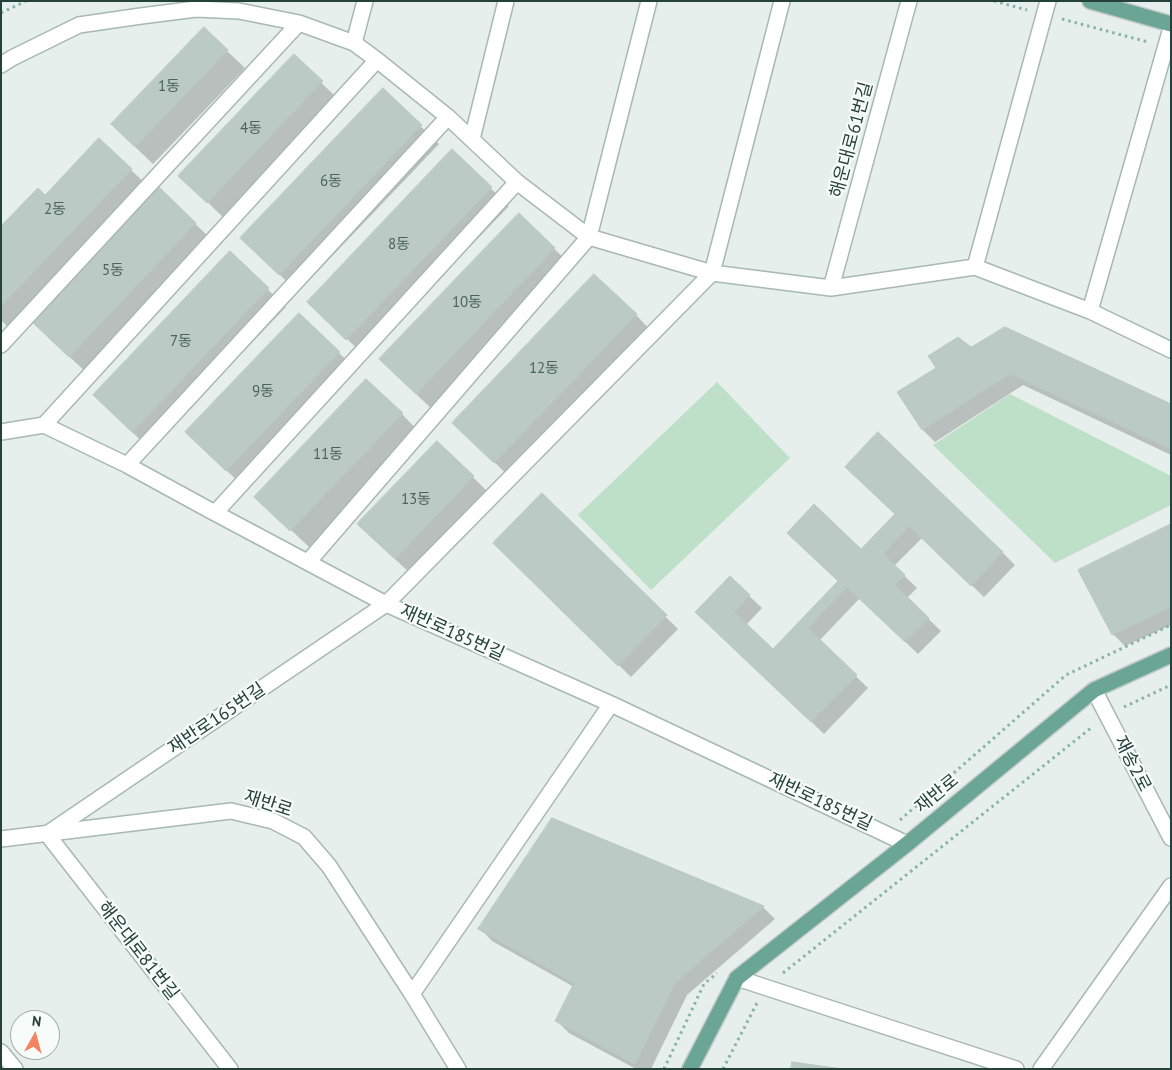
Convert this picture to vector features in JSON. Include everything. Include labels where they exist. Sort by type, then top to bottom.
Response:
[{"type":"main road","points":[[1090,1],[1171,24]]},
{"type":"main road","name":"재반로","points":[[690,1069],[737,978],[907,844],[1094,690],[1171,655]]},
{"type":"street","points":[[354,44],[365,1]]},
{"type":"street","points":[[472,139],[506,1]]},
{"type":"street","points":[[308,562],[589,237],[649,1]]},
{"type":"street","points":[[712,273],[782,1]]},
{"type":"street","name":"해운대로61번길","points":[[831,288],[909,1]]},
{"type":"street","points":[[1,65],[79,25],[196,9],[240,6],[299,23],[354,44],[448,117],[517,182],[589,237],[712,273],[831,288],[975,267],[1090,311],[1171,350]]},
{"type":"street","points":[[975,267],[1046,8]]},
{"type":"street","points":[[1,345],[299,23]]},
{"type":"street","points":[[1090,311],[1171,28]]},
{"type":"street","points":[[1,432],[44,425],[377,60]]},
{"type":"street","points":[[128,465],[448,117]]},
{"type":"street","points":[[215,513],[517,182]]},
{"type":"street","name":"재반로165번길","points":[[47,834],[386,604],[712,273]]},
{"type":"street","name":"재반로185번길","points":[[44,425],[128,465],[386,604],[611,704],[907,844]]},
{"type":"street","name":"재송2로","points":[[1094,690],[1171,838]]},
{"type":"street","points":[[412,994],[611,704]]},
{"type":"street","name":"재반로","points":[[1,839],[231,811],[272,821],[304,837],[329,866],[458,1069]]},
{"type":"street","name":"해운대로81번길","points":[[47,834],[230,1069]]},
{"type":"street","points":[[1042,1069],[1171,886]]},
{"type":"street","points":[[737,978],[1016,1069]]},
{"type":"street","points":[[1,1052],[15,1069]]},
{"type":"path","points":[[1,13],[26,1]]},
{"type":"path","points":[[994,1],[1046,8],[1165,47]]},
{"type":"path","points":[[722,1069],[765,988],[1107,715],[1171,686]]},
{"type":"green space","points":[[717,382],[790,458],[651,590],[578,515]]},
{"type":"green space","points":[[1010,394],[1171,476],[1171,505],[1055,563],[933,445]]},
{"type":"building","points":[[204,27],[228,50],[135,147],[111,124]]},
{"type":"building","points":[[294,54],[323,81],[207,203],[178,176]]},
{"type":"building","points":[[383,88],[422,125],[279,275],[240,238]]},
{"type":"building","points":[[99,138],[132,169],[1,306],[1,226],[38,188],[45,195]]},
{"type":"building","points":[[452,149],[492,187],[346,340],[307,302]]},
{"type":"building","points":[[158,186],[196,223],[69,357],[30,320]]},
{"type":"building","points":[[519,213],[555,248],[416,394],[379,359]]},
{"type":"building","points":[[230,251],[269,288],[132,432],[93,395]]},
{"type":"building","points":[[594,274],[637,314],[494,463],[452,423]]},
{"type":"building","points":[[299,313],[340,352],[226,471],[185,432]]},
{"type":"building","points":[[1005,327],[1171,404],[1171,449],[1010,374],[922,430],[897,392],[936,368],[928,356],[958,337],[971,347]]},
{"type":"building","points":[[366,379],[403,413],[290,531],[254,497]]},
{"type":"building","points":[[878,432],[1003,552],[971,586],[909,526],[883,554],[905,575],[895,585],[929,618],[905,642],[847,587],[808,628],[857,675],[811,722],[695,612],[730,576],[750,595],[734,612],[773,649],[838,581],[787,533],[814,504],[861,549],[895,514],[845,467]]},
{"type":"building","points":[[437,441],[474,476],[395,559],[357,524]]},
{"type":"building","points":[[542,493],[667,615],[618,666],[493,543]]},
{"type":"building","points":[[1171,524],[1171,607],[1112,635],[1078,570]]},
{"type":"building","points":[[552,818],[764,906],[675,983],[635,1064],[555,1021],[574,983],[478,929]]},
{"type":"building","points":[[792,1062],[843,1069],[791,1069]]}]
